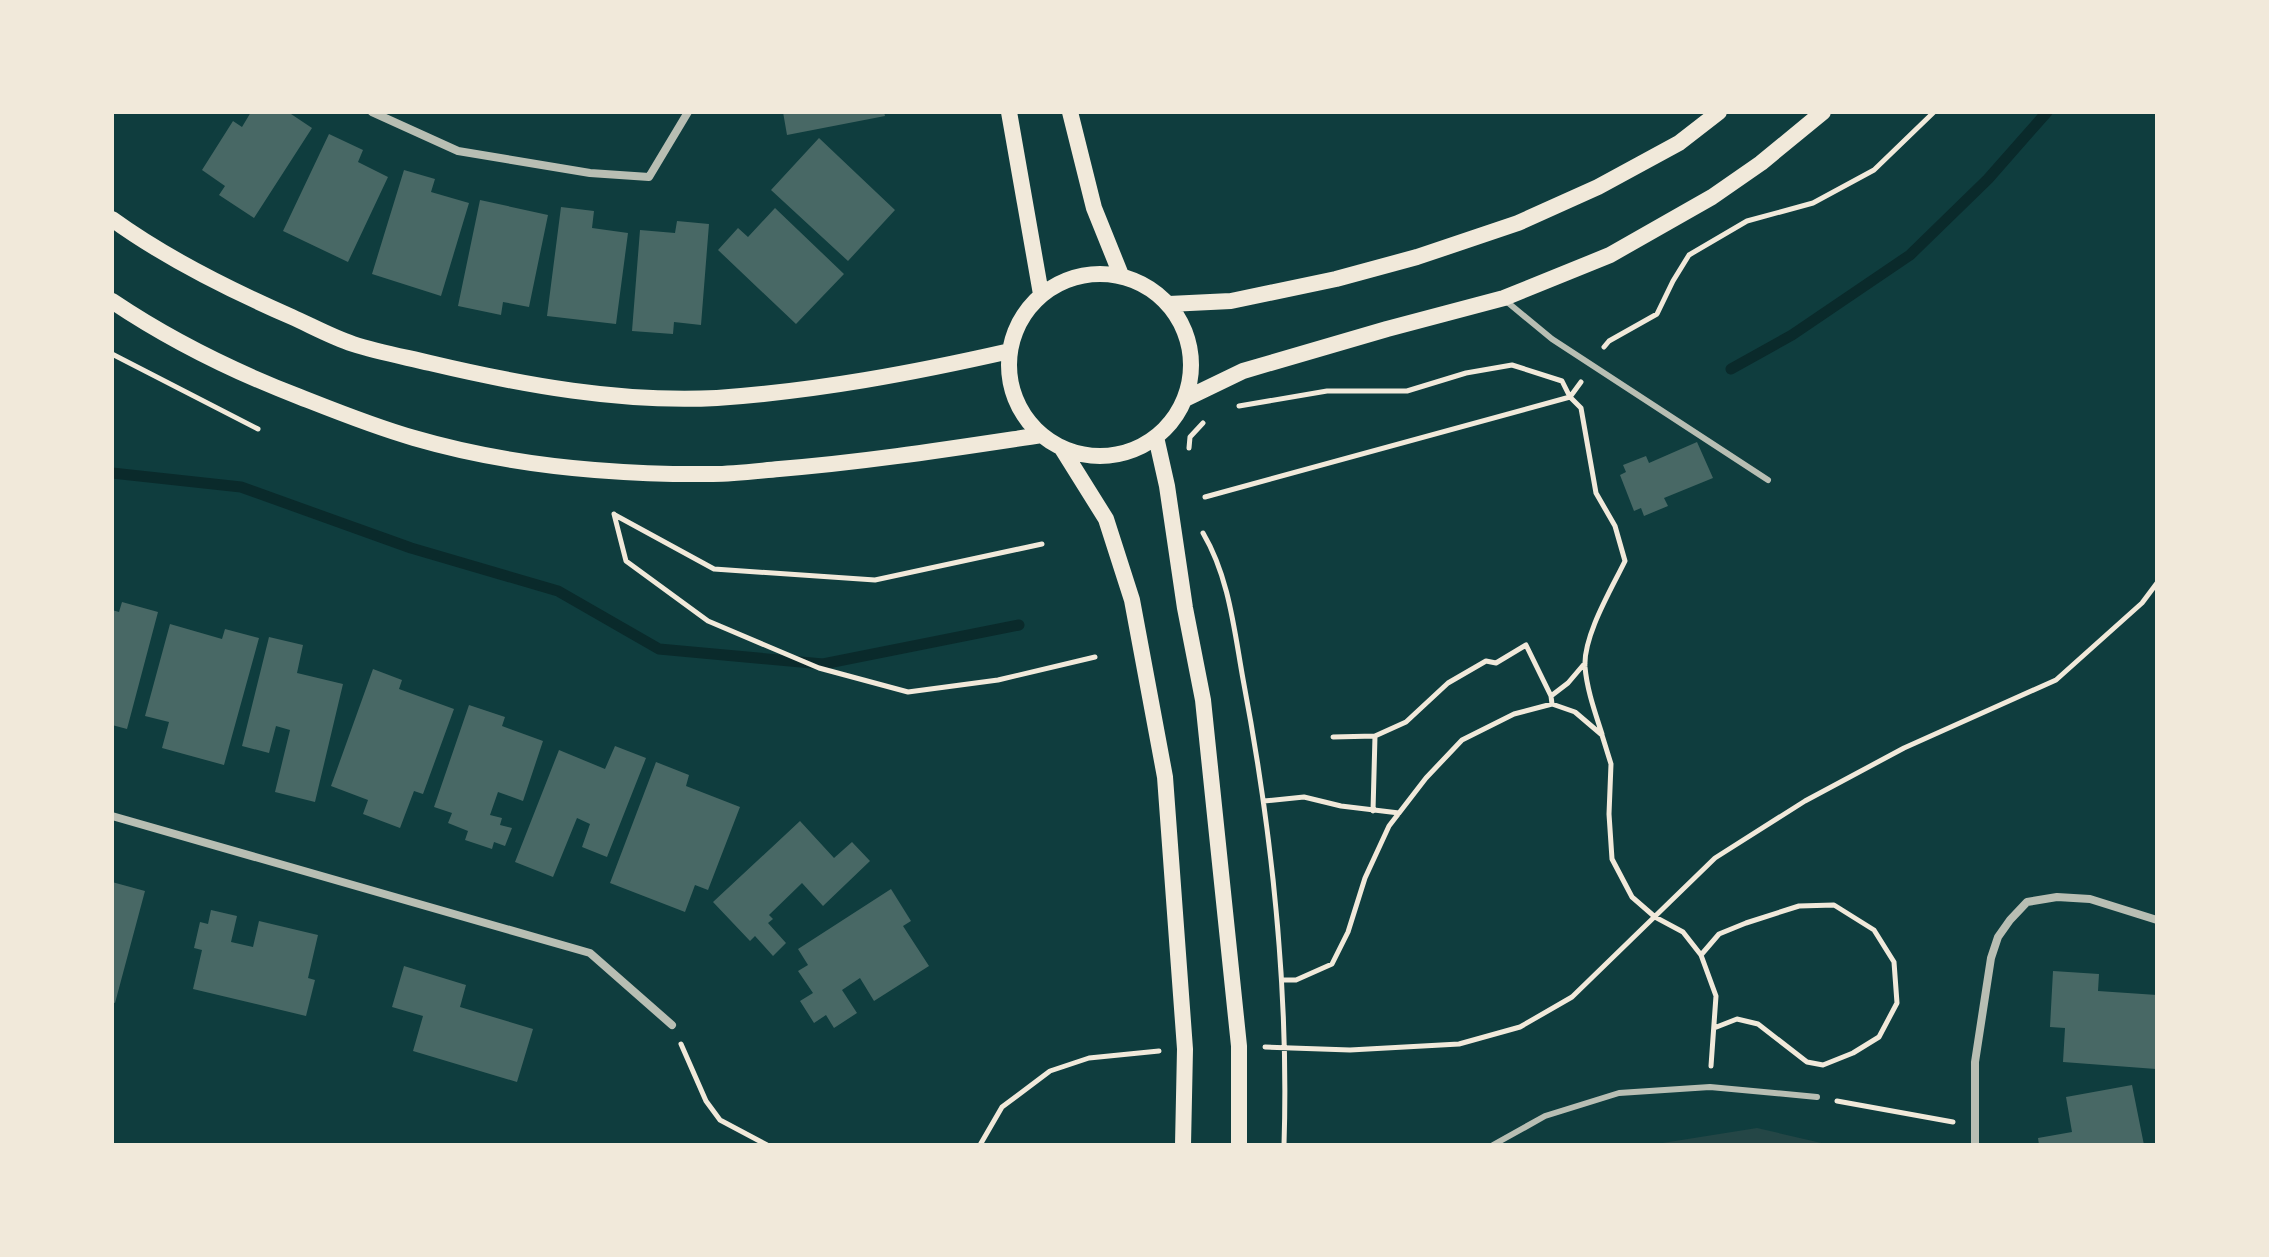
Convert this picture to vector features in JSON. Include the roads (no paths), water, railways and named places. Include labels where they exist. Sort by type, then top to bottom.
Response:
[{"type":"main road","points":[[1009,112],[1041,294]]},
{"type":"main road","points":[[1070,112],[1094,208],[1121,275]]},
{"type":"main road","points":[[1169,304],[1231,301],[1336,279],[1417,257],[1518,223],[1598,187],[1679,143],[1719,112]]},
{"type":"main road","points":[[1185,399],[1243,371],[1504,298],[1610,255],[1712,197],[1761,163],[1823,112]]},
{"type":"main road","points":[[112,219],[144,242],[259,303],[353,344],[473,373],[572,391],[715,398],[837,386],[1010,351]]},
{"type":"main road","points":[[1093,274],[1121,275],[1147,286],[1169,304],[1183,325],[1190,349],[1191,374],[1185,399],[1173,420],[1156,437],[1134,450],[1110,456],[1085,455],[1061,447],[1042,435],[1022,411],[1011,382],[1010,351],[1026,311],[1041,294],[1065,280],[1093,274]]},
{"type":"main road","points":[[112,301],[184,344],[245,375],[364,422],[458,449],[538,464],[714,474],[884,458],[1042,435]]},
{"type":"main road","points":[[1156,437],[1203,700],[1239,1046],[1239,1145]]},
{"type":"main road","points":[[1061,447],[1106,519],[1132,600],[1165,777],[1185,1049],[1183,1145]]},
{"type":"street","points":[[372,112],[458,151],[590,173],[649,177],[688,112]]},
{"type":"street","points":[[112,816],[590,953],[672,1025]]},
{"type":"street","points":[[1975,1145],[1975,1062],[1991,958],[1998,937],[2010,920],[2027,902],[2057,897],[2090,899],[2157,920]]},
{"type":"lane","points":[[1504,298],[1552,339],[1768,480]]},
{"type":"lane","points":[[1493,1145],[1545,1116],[1619,1093],[1710,1087],[1817,1097]]},
{"type":"waterway","points":[[1731,369],[1792,335],[1910,255],[1988,179],[2047,112]]},
{"type":"waterway","points":[[112,473],[241,487],[411,548],[558,591],[659,649],[823,664],[1019,625]]}]
